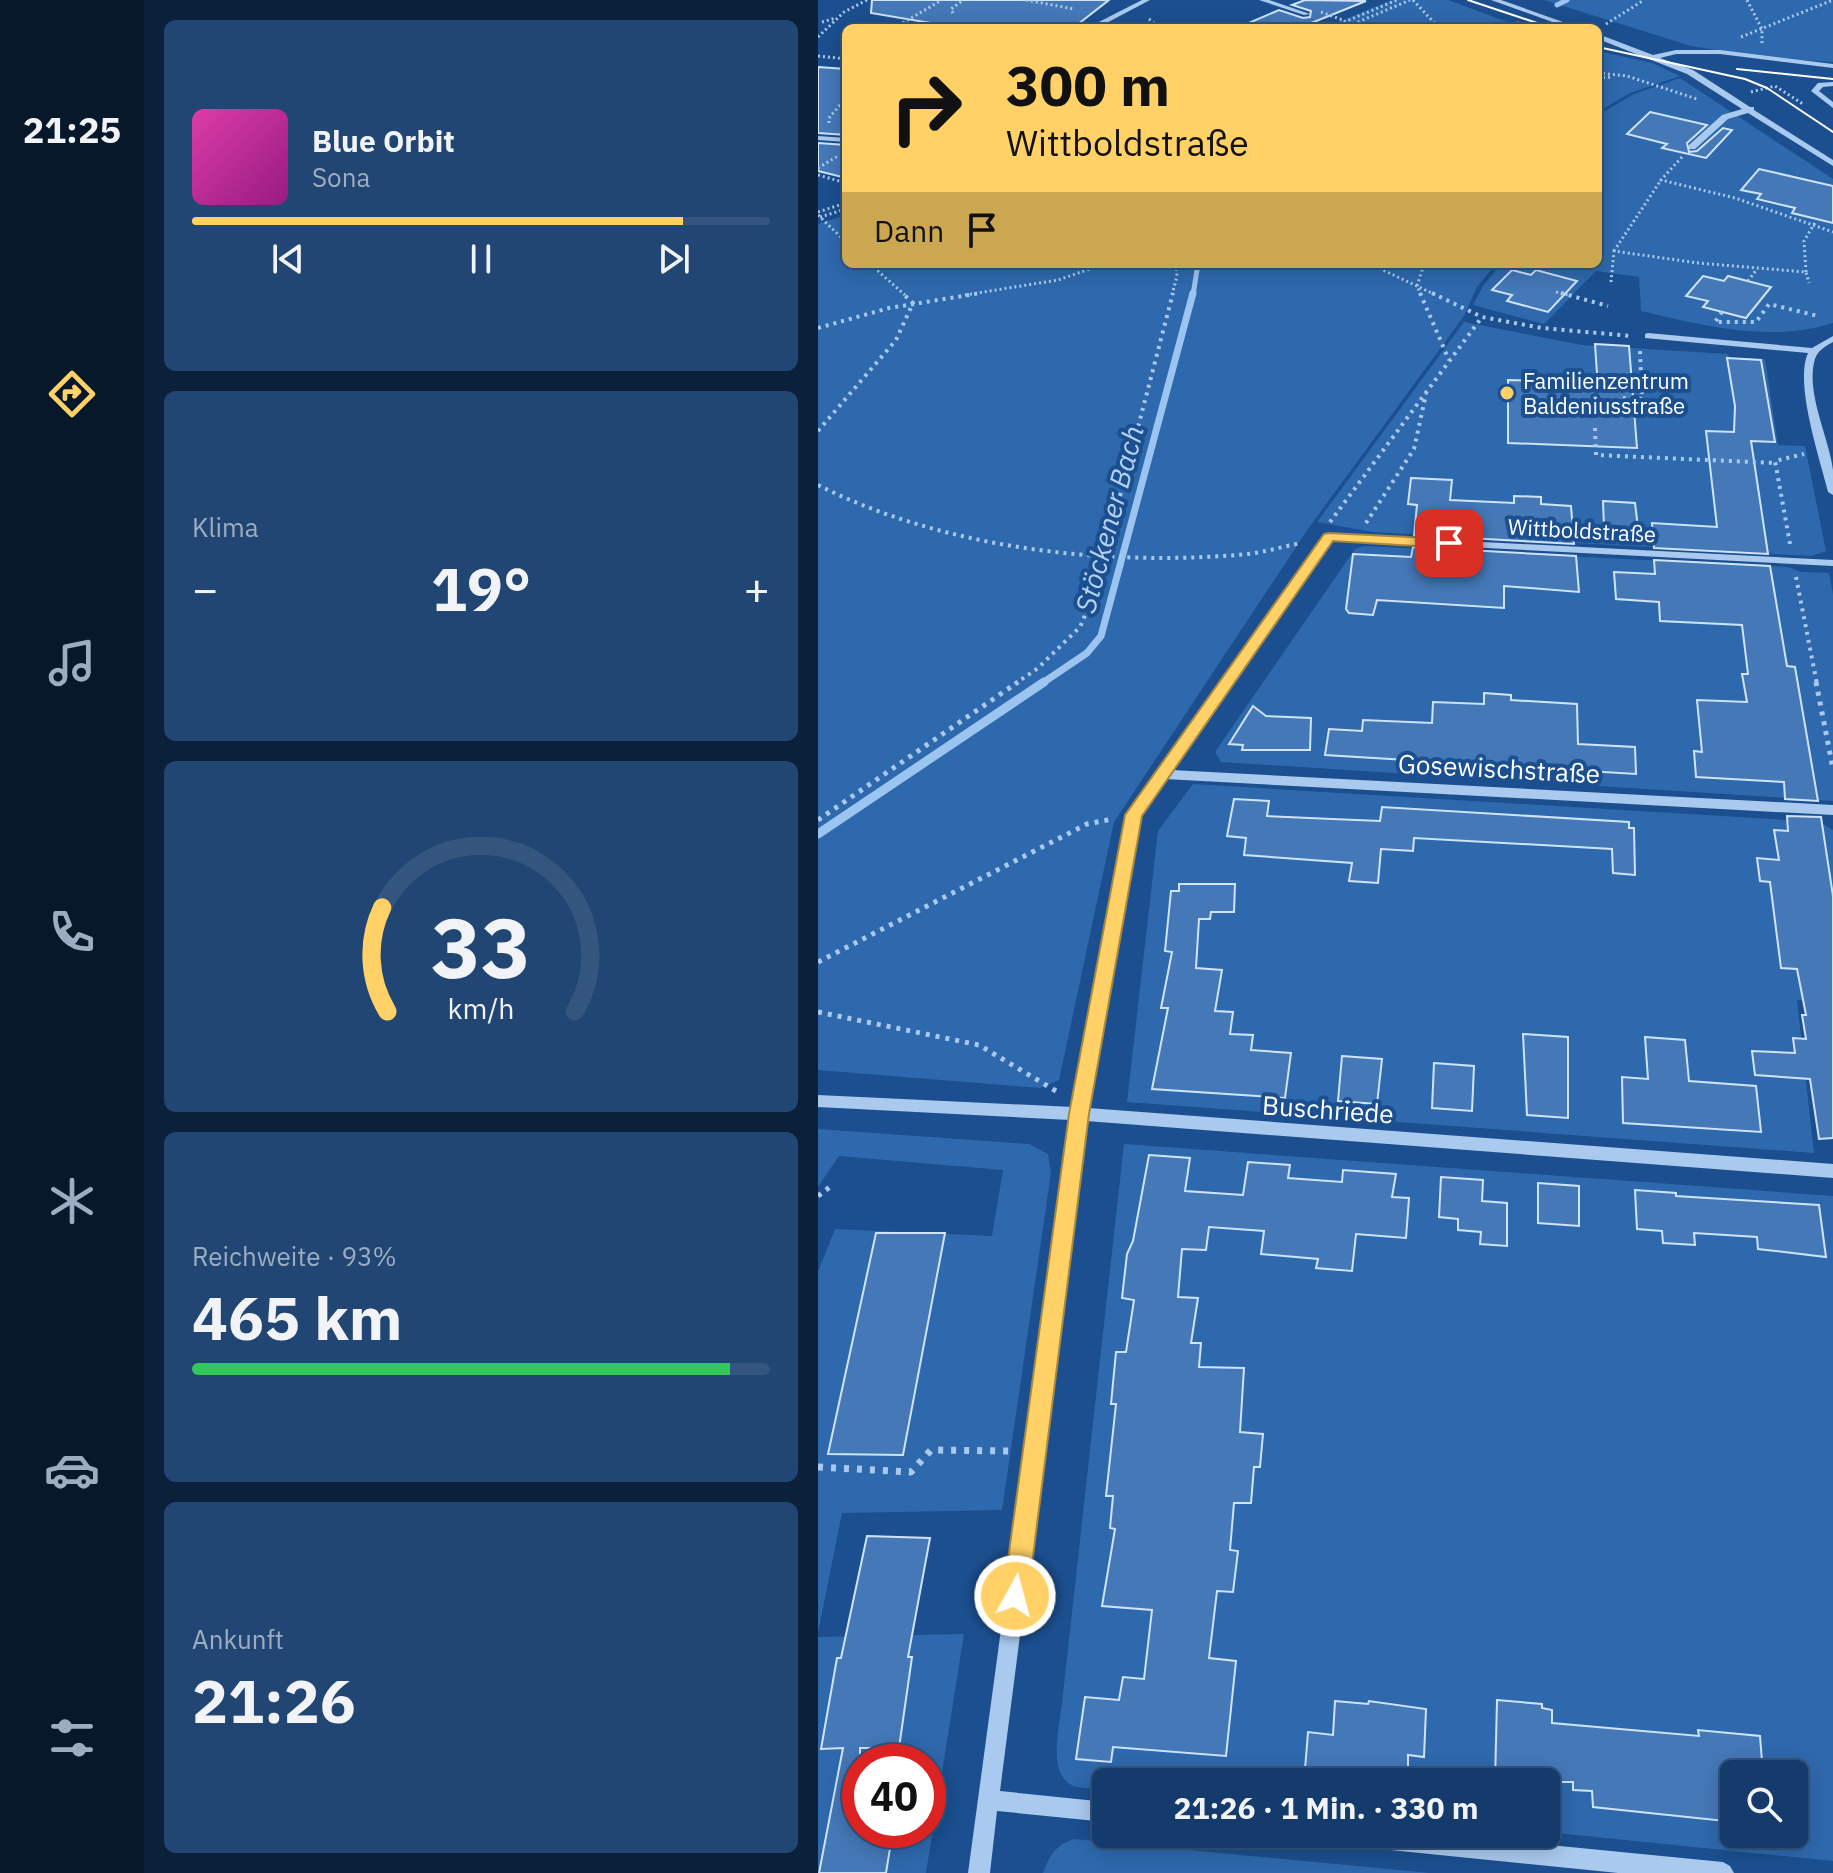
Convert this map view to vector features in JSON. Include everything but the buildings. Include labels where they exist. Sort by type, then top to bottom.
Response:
[{"type":"street","points":[[1099,24],[1147,0]]},
{"type":"street","points":[[1262,0],[1306,14]]},
{"type":"street","points":[[1494,0],[1564,24]]},
{"type":"street","points":[[1602,32],[1690,72],[1833,164]]},
{"type":"street","points":[[1656,56],[1704,51],[1760,60],[1833,66]]},
{"type":"street","points":[[1833,84],[1821,85],[1815,91],[1833,106]]},
{"type":"street","points":[[1692,147],[1725,117],[1751,109]]},
{"type":"street","points":[[818,138],[842,140]]},
{"type":"street","points":[[1644,336],[1814,351],[1833,339]]},
{"type":"street","points":[[1814,351],[1809,381],[1833,492]]},
{"type":"street","points":[[979,1873],[1079,1114],[1133,815],[1329,537]]},
{"type":"street","name":"Wittboldstraße","points":[[1329,537],[1833,563]]},
{"type":"street","name":"Gosewischstraße","points":[[1162,774],[1833,810]]},
{"type":"street","name":"Buschriede","points":[[818,1101],[1079,1114],[1833,1171]]},
{"type":"street","points":[[989,1800],[1092,1811]]},
{"type":"street","points":[[1472,1848],[1723,1873]]},
{"type":"path","points":[[818,37],[837,18],[867,0]]},
{"type":"path","points":[[903,23],[942,0]]},
{"type":"path","points":[[953,13],[951,9],[963,0]]},
{"type":"path","points":[[1026,0],[1074,9]]},
{"type":"path","points":[[1340,24],[1397,0]]},
{"type":"path","points":[[1355,24],[1412,0],[1435,24]]},
{"type":"path","points":[[1602,29],[1644,0]]},
{"type":"path","points":[[1747,0],[1762,29],[1760,60]]},
{"type":"path","points":[[1704,51],[1833,0]]},
{"type":"path","points":[[822,22],[837,18]]},
{"type":"path","points":[[1149,19],[1155,24]]},
{"type":"path","points":[[903,23],[909,24]]},
{"type":"path","points":[[818,56],[842,58]]},
{"type":"path","points":[[1602,73],[1627,76],[1702,100],[1725,103],[1737,100]]},
{"type":"path","points":[[1602,78],[1627,76]]},
{"type":"path","points":[[1750,93],[1775,86],[1807,106]]},
{"type":"path","points":[[829,127],[829,118],[842,103]]},
{"type":"path","points":[[1611,282],[1614,251],[1661,180],[1692,147]]},
{"type":"path","points":[[818,168],[842,153]]},
{"type":"path","points":[[818,175],[842,182]]},
{"type":"path","points":[[1661,180],[1735,198],[1833,232]]},
{"type":"path","points":[[818,216],[842,205]]},
{"type":"path","points":[[818,216],[842,210]]},
{"type":"path","points":[[818,216],[842,238]]},
{"type":"path","points":[[1809,283],[1804,241],[1816,221]]},
{"type":"path","points":[[1614,251],[1806,272]]},
{"type":"path","points":[[874,268],[913,303]]},
{"type":"path","points":[[818,328],[913,303],[1075,278],[1096,268]]},
{"type":"path","points":[[818,820],[1038,668],[1080,627],[1110,554],[1177,276],[1176,268]]},
{"type":"path","points":[[1379,268],[1482,317],[1542,328],[1644,336],[1642,399],[1623,398]]},
{"type":"path","points":[[1423,268],[1417,286],[1449,361]]},
{"type":"path","points":[[1748,281],[1757,269]]},
{"type":"path","points":[[1556,292],[1608,306]]},
{"type":"path","points":[[818,431],[896,340],[913,303]]},
{"type":"path","points":[[1722,312],[1715,322],[1756,322],[1769,304],[1818,316]]},
{"type":"path","points":[[818,485],[845,502],[927,527],[1028,548],[1133,556],[1252,554],[1329,537],[1330,521],[1482,317]]},
{"type":"path","points":[[1355,538],[1415,450],[1422,434],[1426,393]]},
{"type":"path","points":[[1595,428],[1596,455],[1775,463],[1824,448]]},
{"type":"path","points":[[1775,463],[1833,769]]},
{"type":"path","points":[[818,962],[1087,824],[1133,815]]},
{"type":"path","points":[[818,1012],[979,1045],[1051,1088],[1079,1114]]},
{"type":"path","points":[[818,1196],[831,1186]]},
{"type":"path","points":[[818,1467],[911,1472],[931,1450],[1034,1451]]},
{"type":"shaded area","points":[[1392,0],[1448,0],[1513,24],[1334,24]]},
{"type":"shaded area","points":[[1544,0],[1833,0],[1833,62],[1769,58],[1691,46]]},
{"type":"shaded area","points":[[1602,52],[1652,63],[1680,76],[1630,93],[1602,110]]},
{"type":"shaded area","points":[[1680,78],[1833,179],[1833,323],[1785,332],[1761,332],[1689,322],[1641,311],[1639,277],[1596,271],[1544,324],[1473,305],[1498,268],[1602,268],[1602,113],[1634,94]]},
{"type":"shaded area","points":[[842,216],[842,268],[1493,268],[1477,287],[1464,316],[1308,529],[1114,822],[1059,1080],[1040,1088],[818,1070],[818,224]]},
{"type":"shaded area","points":[[1464,322],[1582,345],[1765,359],[1778,445],[1805,446],[1826,551],[1811,556],[1373,532],[1317,522]]},
{"type":"shaded area","points":[[1364,546],[1788,567],[1801,572],[1829,573],[1833,594],[1833,801],[1221,762],[1215,752],[1355,549]]},
{"type":"shaded area","points":[[1193,784],[1820,822],[1833,830],[1833,1002],[1797,1000],[1814,1153],[1127,1102],[1158,831]]},
{"type":"shaded area","points":[[818,1129],[1029,1144],[1048,1154],[1051,1173],[1002,1510],[842,1513],[818,1633],[818,1272],[835,1229],[992,1236],[1003,1170],[839,1156],[818,1187]]},
{"type":"shaded area","points":[[1124,1144],[1833,1196],[1833,1861],[1560,1833],[1560,1768],[1092,1768],[1092,1788],[1074,1786],[1065,1780],[1057,1761]]},
{"type":"shaded area","points":[[964,1634],[946,1747],[946,1744],[842,1744],[842,1848],[930,1848],[926,1873],[818,1873],[818,1637]]},
{"type":"shaded area","points":[[1074,1839],[1092,1841],[1092,1848],[1168,1848],[1430,1873],[1043,1873],[1062,1844]]},
{"type":"waterway","name":"Stöckener Bach","points":[[1557,5],[1567,0]]},
{"type":"waterway","name":"Stöckener Bach","points":[[1193,295],[1197,268]]},
{"type":"waterway","name":"Stöckener Bach","points":[[1041,684],[1087,653],[1101,636],[1193,293]]},
{"type":"waterway","name":"Stöckener Bach","points":[[818,834],[1044,682]]},
{"type":"tram line","points":[[1468,0],[1540,24]]},
{"type":"tram line","points":[[1602,48],[1745,79],[1767,88],[1833,132]]},
{"type":"tram line","points":[[1737,69],[1833,79]]},
{"type":"place","name":"Familienzentrum Baldeniusstraße","points":[[1507,393]]},
{"type":"route","points":[[1015,1596],[1079,1114],[1133,815],[1329,537],[1449,543]]}]
